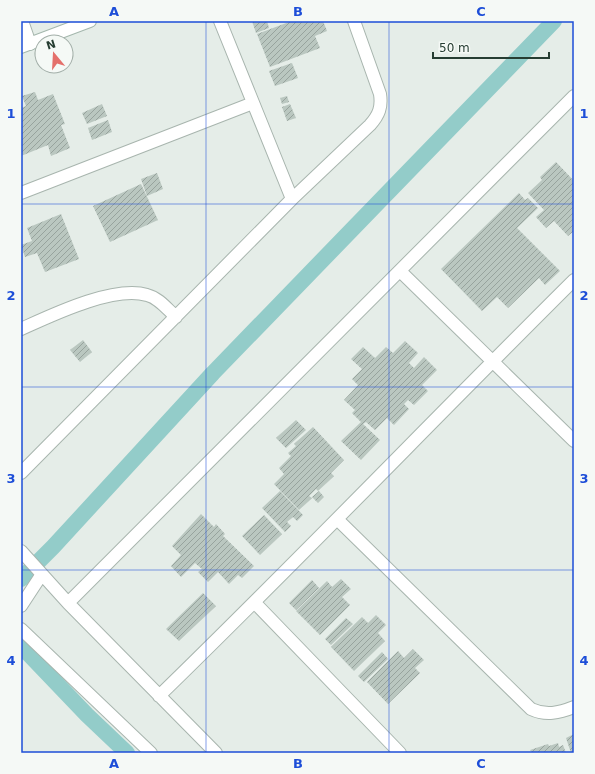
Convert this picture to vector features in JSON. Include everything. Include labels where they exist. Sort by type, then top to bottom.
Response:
[{"type":"street","points":[[22,21],[26,45],[90,21]]},
{"type":"street","points":[[220,21],[292,199]]},
{"type":"street","points":[[21,473],[292,199],[370,125],[380,111],[380,94],[354,21]]},
{"type":"street","points":[[68,603],[574,96]]},
{"type":"street","points":[[21,193],[253,103]]},
{"type":"street","points":[[400,271],[574,441]]},
{"type":"street","points":[[159,696],[255,602],[574,280]]},
{"type":"street","points":[[21,329],[78,305],[108,295],[124,293],[147,294],[157,299],[176,317]]},
{"type":"street","points":[[337,519],[531,709],[545,714],[555,713],[574,707]]},
{"type":"street","points":[[24,555],[68,603],[216,753]]},
{"type":"street","points":[[21,606],[40,572]]},
{"type":"street","points":[[255,602],[400,753]]},
{"type":"street","points":[[21,629],[151,753]]},
{"type":"building","points":[[252,21],[267,21],[269,28],[256,33]]},
{"type":"building","points":[[288,21],[323,21],[327,31],[315,36],[320,48],[270,67],[257,34],[289,22]]},
{"type":"building","points":[[292,63],[298,78],[275,86],[269,71]]},
{"type":"building","points":[[35,92],[38,100],[53,94],[65,124],[61,125],[70,148],[51,156],[48,145],[21,156],[21,108],[26,106],[22,96]]},
{"type":"building","points":[[287,96],[289,102],[282,104],[280,98]]},
{"type":"building","points":[[102,104],[107,116],[87,124],[82,113]]},
{"type":"building","points":[[290,104],[296,118],[287,121],[282,107]]},
{"type":"building","points":[[108,120],[112,132],[92,140],[88,128]]},
{"type":"building","points":[[556,162],[574,181],[574,231],[568,236],[554,221],[546,228],[536,217],[544,210],[528,193],[542,180],[540,177]]},
{"type":"building","points":[[157,173],[163,189],[147,196],[141,179]]},
{"type":"building","points":[[141,184],[158,220],[110,242],[93,206]]},
{"type":"building","points":[[519,193],[525,200],[528,198],[538,208],[517,228],[560,271],[545,285],[539,278],[508,308],[497,297],[482,311],[441,269]]},
{"type":"building","points":[[61,214],[79,259],[45,272],[37,253],[25,257],[21,245],[32,241],[27,228]]},
{"type":"building","points":[[83,340],[92,352],[80,362],[70,350]]},
{"type":"building","points":[[405,341],[418,353],[409,363],[414,368],[424,357],[437,370],[422,385],[428,391],[414,405],[408,400],[404,404],[409,409],[394,425],[387,418],[375,430],[366,422],[363,424],[380,440],[361,460],[341,441],[361,422],[352,413],[355,410],[344,400],[358,385],[352,379],[362,369],[351,359],[363,347],[375,358],[386,347],[393,353]]},
{"type":"building","points":[[296,420],[306,430],[286,448],[276,438]]},
{"type":"building","points":[[313,427],[344,460],[331,473],[334,476],[318,491],[316,489],[309,496],[312,498],[299,510],[274,484],[284,474],[279,468],[291,456],[288,453],[296,446],[294,444]]},
{"type":"building","points":[[280,491],[303,515],[297,521],[293,517],[287,522],[291,526],[285,532],[262,508]]},
{"type":"building","points":[[319,491],[324,497],[318,503],[312,497]]},
{"type":"building","points":[[201,514],[214,527],[216,524],[225,534],[223,536],[254,566],[242,578],[238,575],[229,584],[218,572],[208,582],[198,572],[202,569],[195,563],[181,577],[171,566],[181,555],[172,546]]},
{"type":"building","points":[[264,515],[282,534],[260,555],[242,536]]},
{"type":"building","points":[[341,579],[351,589],[342,597],[350,605],[320,635],[296,611],[327,581],[332,587]]},
{"type":"building","points":[[312,580],[319,588],[296,610],[289,603]]},
{"type":"building","points":[[203,593],[216,606],[179,641],[166,629]]},
{"type":"building","points":[[376,615],[386,625],[378,633],[385,641],[354,671],[331,647],[362,617],[368,623]]},
{"type":"building","points":[[346,618],[353,624],[331,645],[325,639]]},
{"type":"building","points":[[413,649],[424,660],[415,668],[420,673],[388,704],[367,682],[398,651],[404,658]]},
{"type":"building","points":[[382,652],[388,659],[364,682],[358,676]]},
{"type":"building","points":[[574,734],[574,753],[571,753],[566,738]]},
{"type":"building","points":[[558,743],[559,747],[563,745],[566,753],[532,753],[530,750],[548,744],[549,746]]},
{"type":"waterway","points":[[21,579],[53,547],[213,373],[554,21]]},
{"type":"waterway","points":[[21,646],[87,715],[127,753]]}]
